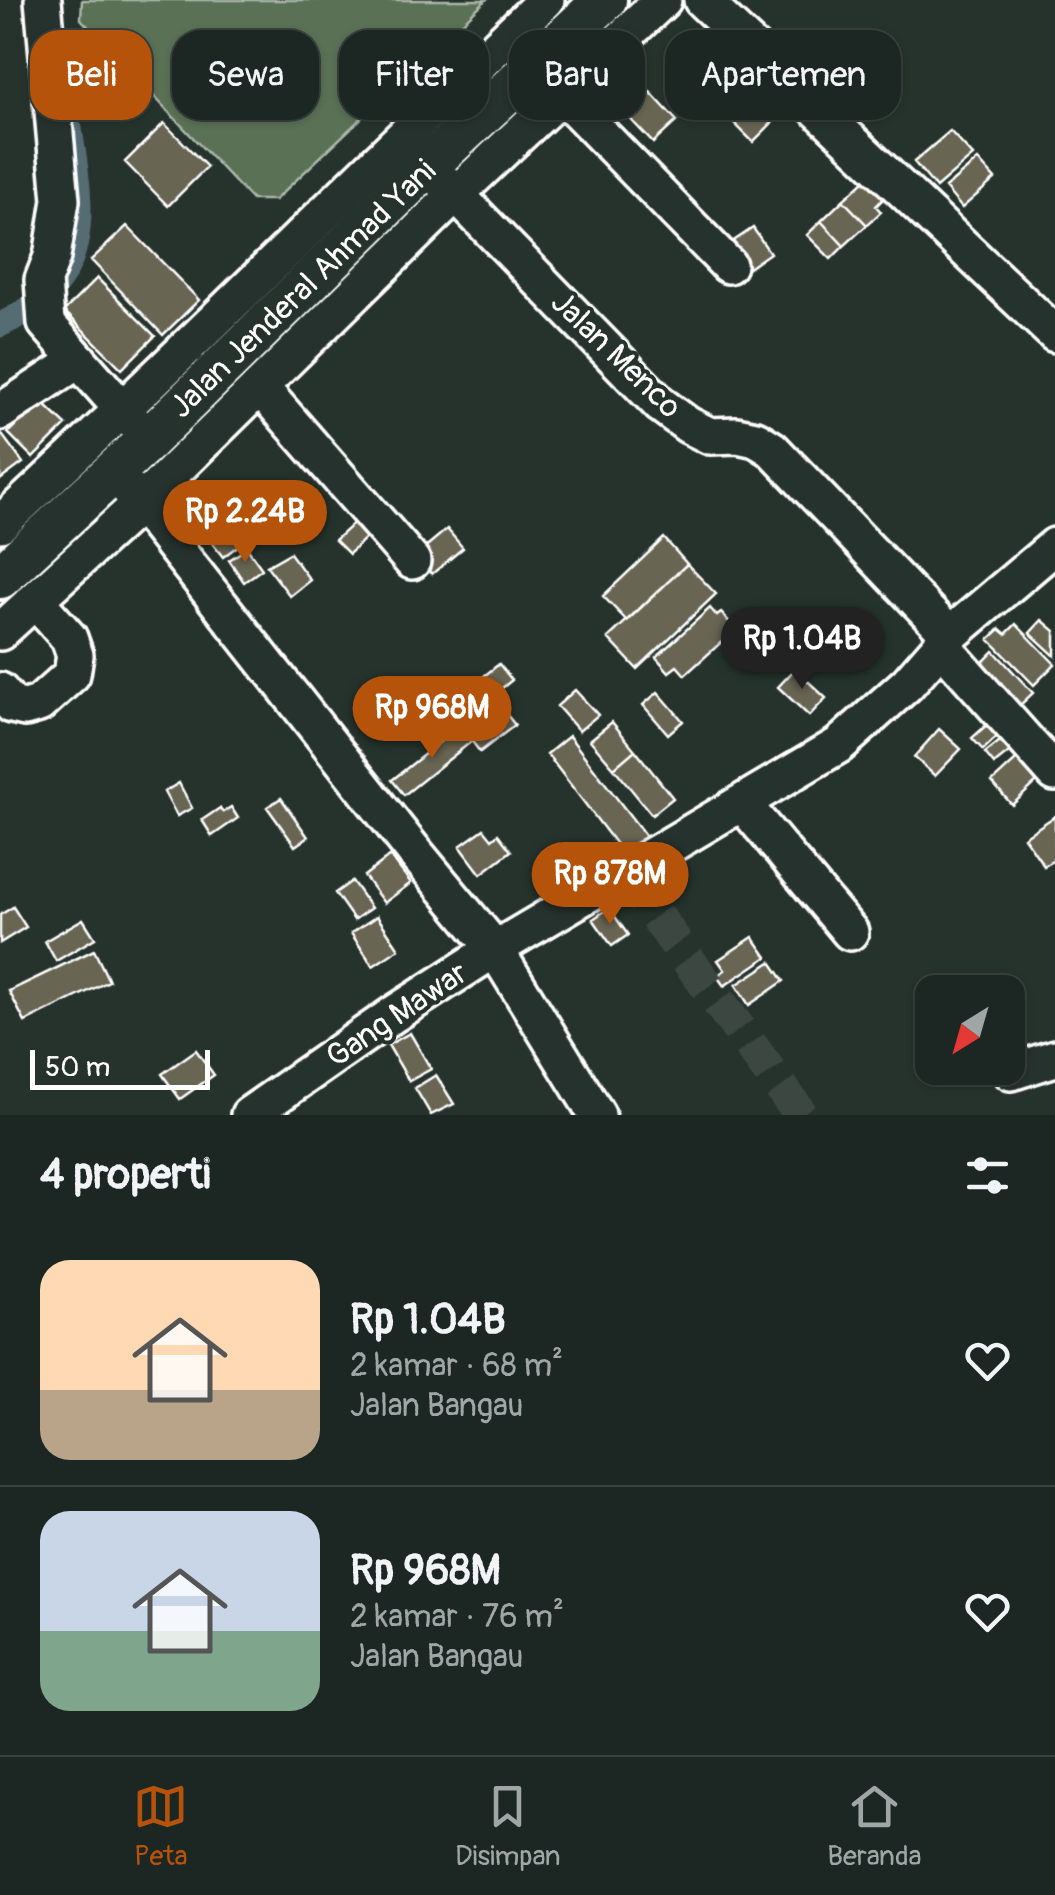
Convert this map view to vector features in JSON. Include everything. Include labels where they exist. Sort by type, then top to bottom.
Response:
[{"type":"main road","name":"Jalan Jenderal Ahmad Yani","points":[[584,30],[605,0]]},
{"type":"main road","name":"Jalan Jenderal Ahmad Yani","points":[[18,589],[128,488],[136,425],[442,179],[509,117]]},
{"type":"street","points":[[44,0],[61,200],[52,257],[44,280],[46,323],[136,425]]},
{"type":"street","points":[[0,524],[136,425],[402,136],[546,0]]},
{"type":"street","points":[[620,30],[663,0]]},
{"type":"street","points":[[702,0],[1055,334]]},
{"type":"street","points":[[586,120],[728,265]]},
{"type":"street","points":[[442,179],[260,386],[128,488],[495,949],[585,1112]]},
{"type":"street","name":"Jalan Menco","points":[[442,179],[661,405],[710,436],[737,435],[772,449],[946,640],[1055,773]]},
{"type":"street","points":[[0,412],[79,360]]},
{"type":"street","points":[[260,386],[412,561]]},
{"type":"street","name":"Gang Mawar","points":[[251,1114],[495,949],[839,745],[907,684],[946,640],[1055,546]]},
{"type":"street","points":[[0,632],[18,589],[70,638],[75,655],[72,674],[39,704],[25,708],[12,705],[0,691]]},
{"type":"street","points":[[743,804],[850,932]]},
{"type":"street","points":[[1025,1068],[1055,1058]]},
{"type":"green space","points":[[82,0],[486,0],[454,30],[339,30],[339,120],[359,120],[275,200],[252,200],[176,120],[319,120],[319,30],[172,30],[172,115],[152,94],[152,30],[91,30],[81,19]]},
{"type":"building","points":[[645,86],[665,108],[665,120],[677,121],[653,143],[631,120],[645,120]]},
{"type":"building","points":[[731,120],[775,120],[753,142]]},
{"type":"building","points":[[164,123],[207,167],[168,206],[125,162]]},
{"type":"building","points":[[950,131],[973,156],[936,188],[914,162]]},
{"type":"building","points":[[978,160],[995,179],[962,208],[945,188]]},
{"type":"building","points":[[866,179],[884,198],[876,206],[881,212],[867,225],[843,200]]},
{"type":"building","points":[[843,200],[867,225],[844,246],[821,221]]},
{"type":"building","points":[[821,221],[844,246],[831,259],[807,235]]},
{"type":"building","points":[[127,226],[199,300],[163,335],[91,260]]},
{"type":"building","points":[[753,228],[770,253],[747,269],[729,244]]},
{"type":"building","points":[[97,278],[155,336],[122,369],[64,311]]},
{"type":"building","points":[[40,400],[66,425],[33,458],[8,433]]},
{"type":"building","points":[[0,432],[23,463],[0,480]]},
{"type":"building","points":[[181,480],[197,502],[179,515],[162,493]]},
{"type":"building","points":[[248,506],[264,526],[223,557],[208,538]]},
{"type":"building","points":[[357,520],[370,534],[349,554],[335,540]]},
{"type":"building","points":[[447,529],[463,548],[432,574],[416,555]]},
{"type":"building","points":[[664,538],[687,564],[627,621],[603,596]]},
{"type":"building","points":[[247,548],[262,569],[244,582],[229,560]]},
{"type":"building","points":[[290,553],[310,580],[290,596],[267,566]]},
{"type":"building","points":[[687,564],[716,594],[637,669],[608,638]]},
{"type":"building","points":[[710,608],[717,616],[721,613],[736,629],[685,675],[677,666],[669,672],[656,657]]},
{"type":"building","points":[[1042,620],[1055,631],[1055,656],[1030,633]]},
{"type":"building","points":[[1016,624],[1055,664],[1034,685],[989,639],[1000,629],[1006,634]]},
{"type":"building","points":[[994,651],[1033,693],[1016,709],[977,668]]},
{"type":"building","points":[[499,664],[512,680],[426,750],[413,733]]},
{"type":"building","points":[[795,669],[826,698],[809,716],[778,687]]},
{"type":"building","points":[[575,690],[598,715],[579,731],[557,706]]},
{"type":"building","points":[[658,692],[683,721],[668,734],[643,705]]},
{"type":"building","points":[[495,700],[515,725],[480,752],[461,727]]},
{"type":"building","points":[[991,721],[1001,733],[983,750],[972,738]]},
{"type":"building","points":[[612,722],[635,750],[614,768],[590,740]]},
{"type":"building","points":[[460,726],[472,741],[404,795],[392,780]]},
{"type":"building","points":[[939,729],[961,749],[935,776],[914,757]]},
{"type":"building","points":[[569,736],[648,839],[625,856],[547,754]]},
{"type":"building","points":[[1005,737],[1014,748],[994,764],[985,753]]},
{"type":"building","points":[[1028,749],[1049,771],[1012,805],[992,782]]},
{"type":"building","points":[[635,750],[673,798],[652,815],[614,768]]},
{"type":"building","points":[[179,783],[192,808],[177,816],[164,792]]},
{"type":"building","points":[[281,798],[308,837],[295,846],[267,807]]},
{"type":"building","points":[[231,807],[238,818],[212,836],[202,820],[220,808],[223,812]]},
{"type":"building","points":[[1055,816],[1055,859],[1044,866],[1024,837]]},
{"type":"building","points":[[484,829],[492,839],[498,834],[511,851],[481,874],[460,846]]},
{"type":"building","points":[[390,856],[411,883],[384,903],[364,876]]},
{"type":"building","points":[[352,881],[371,908],[354,920],[335,893]]},
{"type":"building","points":[[13,907],[26,927],[0,943],[0,915]]},
{"type":"building","points":[[609,908],[628,935],[612,946],[593,919]]},
{"type":"building","points":[[377,916],[399,949],[373,966],[351,933]]},
{"type":"building","points":[[83,919],[95,938],[56,961],[45,941]]},
{"type":"building","points":[[753,937],[767,957],[724,986],[717,976],[725,970],[718,960]]},
{"type":"building","points":[[94,950],[109,981],[25,1022],[9,991]]},
{"type":"building","points":[[771,962],[784,981],[749,1005],[736,985]]},
{"type":"building","points":[[410,1033],[431,1069],[409,1081],[388,1045]]},
{"type":"building","points":[[196,1050],[214,1075],[180,1099],[162,1074]]},
{"type":"building","points":[[436,1075],[454,1104],[431,1115],[415,1088]]},
{"type":"waterway","points":[[0,325],[31,308],[53,288],[76,244],[78,191],[70,129]]},
{"type":"tunnel","points":[[625,873],[801,1115]]}]
